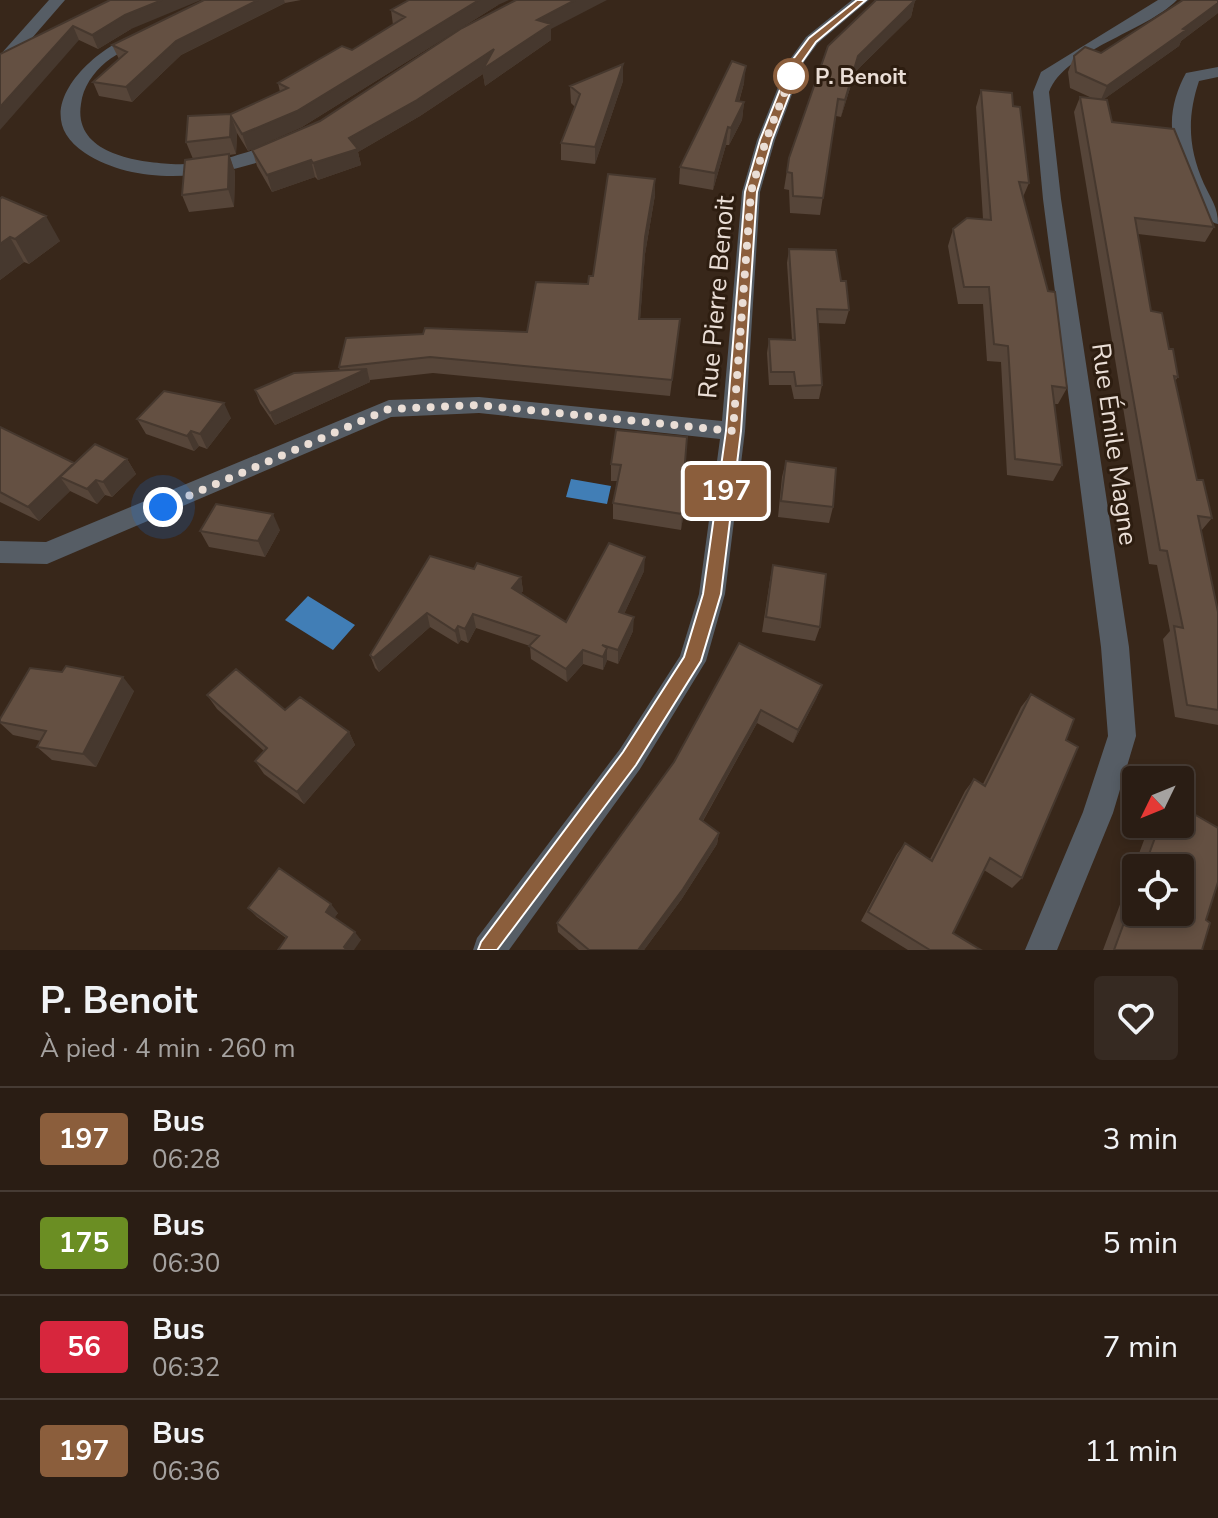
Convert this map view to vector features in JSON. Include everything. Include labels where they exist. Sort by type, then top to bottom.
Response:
[{"type":"street","points":[[0,65],[57,0]]},
{"type":"street","name":"Rue Pierre Benoit","points":[[489,950],[630,759],[692,661],[712,594],[733,431],[751,192],[766,140],[796,62],[812,40],[861,0]]},
{"type":"street","name":"Rue Émile Magne","points":[[1041,950],[1098,813],[1122,736],[1115,647],[1052,199],[1041,92],[1047,76],[1069,60],[1169,0]]},
{"type":"street","points":[[155,31],[100,60],[78,83],[68,107],[71,126],[81,142],[102,156],[139,166],[191,169],[234,164],[298,139]]},
{"type":"street","points":[[1216,73],[1192,77],[1180,116],[1183,151],[1206,210],[1218,218]]},
{"type":"street","points":[[0,552],[47,553],[389,409],[479,405],[733,431]]},
{"type":"water","points":[[571,479],[611,486],[607,504],[566,497]]},
{"type":"water","points":[[308,596],[355,625],[333,650],[285,620]]},
{"type":"building","points":[[110,0],[162,0],[125,15],[92,35],[73,26],[0,107],[0,54]]},
{"type":"building","points":[[204,0],[258,0],[176,41],[126,87],[93,82],[127,52],[112,45]]},
{"type":"building","points":[[409,0],[479,0],[297,111],[242,134],[231,116],[230,137],[186,142],[188,116],[231,114],[288,88],[278,83],[342,46],[352,50],[405,17],[391,10]]},
{"type":"building","points":[[516,0],[575,0],[537,20],[551,24],[483,69],[494,49],[417,100],[349,138],[358,149],[267,175],[252,150],[320,121],[462,28]]},
{"type":"building","points":[[876,0],[915,0],[858,56],[845,100],[838,99],[823,198],[793,196],[792,173],[787,172],[789,158],[828,46]]},
{"type":"building","points":[[1183,0],[1218,0],[1218,3],[1183,29],[1186,30],[1107,86],[1076,72],[1074,56],[1085,47],[1101,53]]},
{"type":"building","points":[[732,61],[746,66],[736,101],[744,102],[731,128],[728,127],[715,173],[680,167]]},
{"type":"building","points":[[623,64],[595,147],[561,143],[580,94],[570,86]]},
{"type":"building","points":[[981,90],[1012,93],[1013,106],[1020,107],[1029,183],[1019,182],[1048,291],[1055,292],[1067,388],[1052,386],[1062,465],[1015,459],[1008,346],[994,344],[989,287],[964,287],[953,229],[967,218],[991,220]]},
{"type":"building","points":[[1080,97],[1107,100],[1112,122],[1174,129],[1214,227],[1135,218],[1151,311],[1162,313],[1169,349],[1173,349],[1178,377],[1174,376],[1197,480],[1203,480],[1212,518],[1198,516],[1218,612],[1218,710],[1187,705],[1174,626],[1183,628],[1167,551],[1160,550]]},
{"type":"building","points":[[229,154],[228,189],[182,195],[185,160]]},
{"type":"building","points":[[608,174],[655,179],[645,237],[639,319],[680,319],[672,380],[430,357],[339,367],[346,338],[423,334],[425,328],[527,332],[536,282],[588,284],[589,276],[593,276]]},
{"type":"building","points":[[2,197],[46,216],[15,239],[10,237],[0,244]]},
{"type":"building","points":[[789,249],[836,250],[841,281],[846,281],[849,310],[817,309],[822,385],[796,386],[794,372],[771,372],[769,339],[795,340]]},
{"type":"building","points":[[367,369],[270,413],[255,390],[294,373]]},
{"type":"building","points":[[164,391],[224,403],[200,434],[191,431],[187,436],[137,419]]},
{"type":"building","points":[[0,427],[74,463],[28,507],[0,492]]},
{"type":"building","points":[[616,430],[687,437],[684,475],[689,476],[682,514],[613,503],[621,465],[611,464]]},
{"type":"building","points":[[95,444],[127,459],[103,482],[96,480],[87,489],[60,477]]},
{"type":"building","points":[[786,461],[836,468],[833,507],[781,501]]},
{"type":"building","points":[[216,504],[273,514],[258,541],[200,531]]},
{"type":"building","points":[[609,543],[645,557],[619,612],[634,617],[618,650],[602,645],[607,648],[603,657],[583,650],[566,669],[529,646],[539,636],[473,614],[465,629],[458,626],[455,631],[427,613],[373,658],[370,655],[430,556],[474,569],[477,563],[521,577],[512,588],[566,622]]},
{"type":"building","points":[[773,565],[826,574],[820,627],[766,617]]},
{"type":"building","points":[[739,643],[822,685],[798,730],[761,710],[700,819],[719,833],[638,950],[589,950],[557,923],[674,762]]},
{"type":"building","points":[[66,666],[123,677],[83,754],[37,747],[46,731],[0,722],[30,668],[62,672]]},
{"type":"building","points":[[236,669],[285,710],[300,697],[349,732],[297,792],[255,761],[267,748],[207,695]]},
{"type":"building","points":[[1031,694],[1074,719],[1066,740],[1078,747],[1022,878],[990,858],[953,933],[981,950],[930,950],[868,912],[905,843],[932,861],[974,779],[985,786]]},
{"type":"building","points":[[1194,814],[1218,828],[1218,882],[1206,920],[1210,923],[1202,950],[1114,950],[1123,926],[1194,926],[1194,854],[1149,854],[1155,838],[1194,838]]},
{"type":"building","points":[[279,868],[331,904],[326,912],[355,932],[344,947],[347,950],[278,950],[287,937],[248,908]]},
{"type":"bus line","name":"197","points":[[489,950],[630,759],[692,661],[712,594],[733,431],[751,192],[766,140],[796,62],[812,40],[861,0]]},
{"type":"place","name":"P. Benoit","points":[[791,76]]},
{"type":"route","points":[[163,507],[389,409],[479,405],[733,431],[751,192],[766,140],[791,76]]}]
